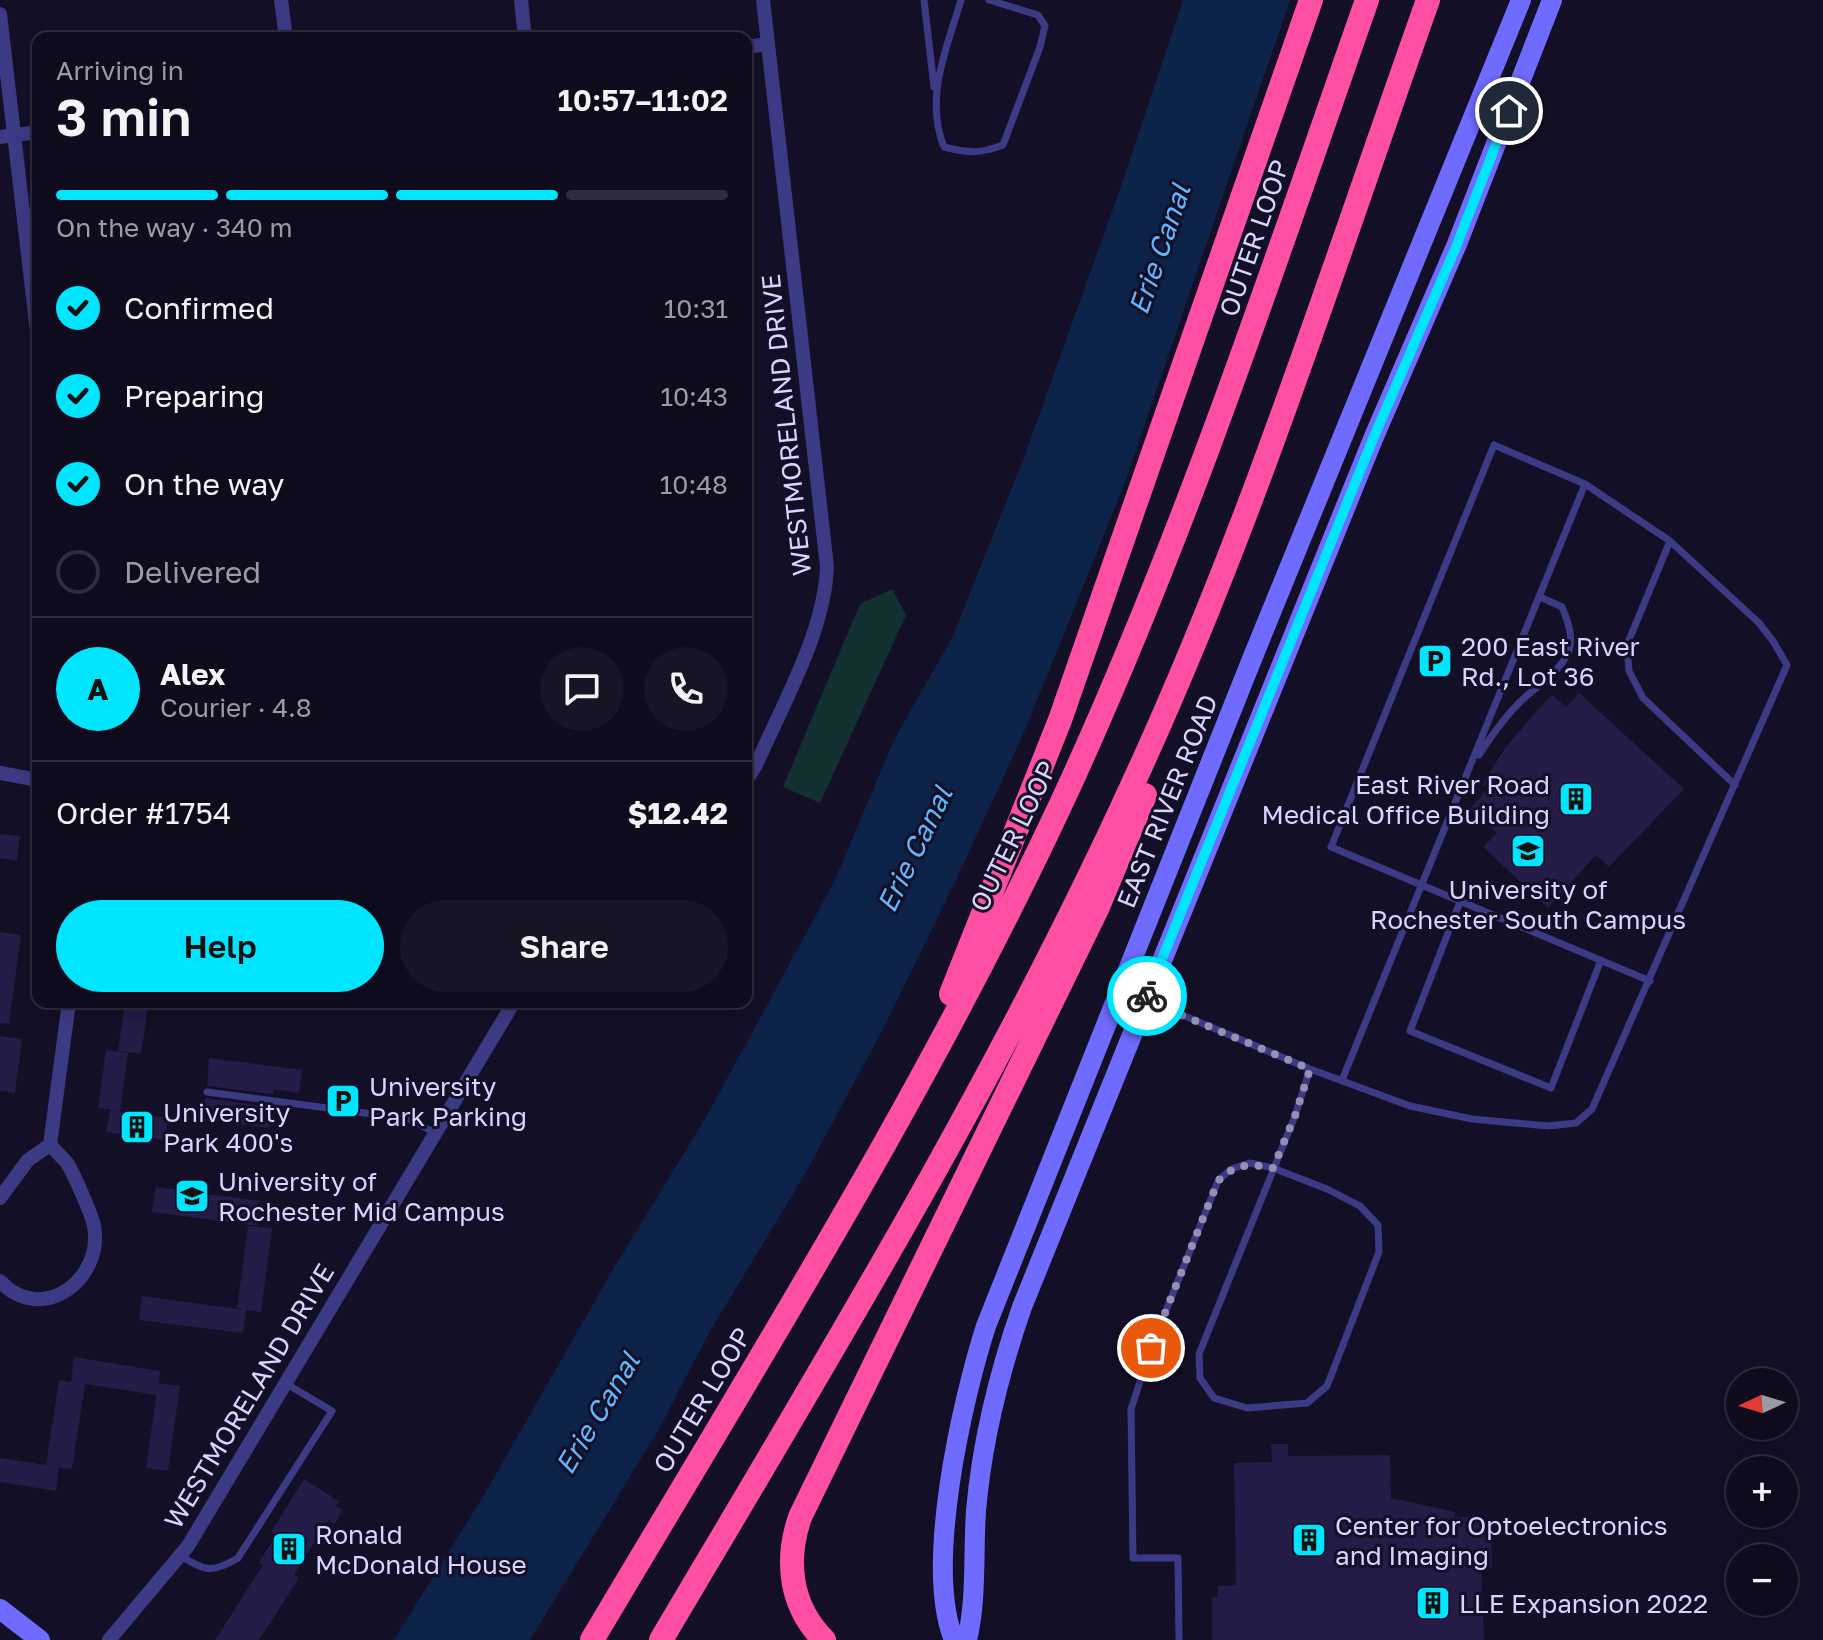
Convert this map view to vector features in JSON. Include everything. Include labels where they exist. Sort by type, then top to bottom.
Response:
[{"type":"highway","points":[[902,1115],[1060,720],[1311,0]]},
{"type":"highway","points":[[1319,136],[1358,0]]},
{"type":"highway","name":"OUTER LOOP","points":[[592,1640],[902,1115],[1019,891],[1128,652],[1217,429],[1367,0]]},
{"type":"highway","points":[[661,1640],[900,1236],[1000,1056],[1113,829],[1218,586],[1280,424],[1428,0]]},
{"type":"highway","points":[[824,1640],[806,1616],[793,1585],[791,1551],[800,1517],[1106,889],[1170,728],[1218,586]]},
{"type":"street","points":[[281,0],[285,32]]},
{"type":"street","points":[[521,0],[524,32]]},
{"type":"street","name":"WESTMORELAND DRIVE","points":[[752,771],[817,625],[826,595],[827,567],[763,0]]},
{"type":"street","name":"EAST RIVER ROAD","points":[[954,1640],[944,1597],[946,1527],[960,1425],[976,1358],[1005,1272],[1521,0]]},
{"type":"street","name":"EAST RIVER ROAD","points":[[967,1640],[973,1599],[980,1475],[1001,1373],[1034,1276],[1373,439],[1456,247],[1552,0]]},
{"type":"street","points":[[1529,58],[1565,0]]},
{"type":"street","points":[[0,14],[7,136],[32,301]]},
{"type":"street","points":[[752,46],[768,44]]},
{"type":"street","points":[[7,136],[32,133]]},
{"type":"street","points":[[0,773],[32,779]]},
{"type":"street","points":[[0,1198],[28,1160],[50,1145],[68,1008]]},
{"type":"street","name":"WESTMORELAND DRIVE","points":[[109,1640],[180,1555],[510,1008]]},
{"type":"street","points":[[0,1281],[8,1290],[28,1298],[49,1299],[77,1285],[86,1271],[92,1254],[94,1226],[69,1165],[50,1145]]},
{"type":"street","points":[[0,1609],[40,1640]]},
{"type":"lane","points":[[924,0],[937,130],[944,147],[962,152],[984,152],[1003,145],[1045,26],[1038,15],[989,0]]},
{"type":"lane","points":[[935,89],[961,0]]},
{"type":"lane","points":[[1120,989],[1310,1069],[1410,1106],[1472,1119],[1548,1126],[1576,1123],[1592,1109],[1650,981],[1787,665],[1759,623],[1670,541],[1585,484],[1494,445],[1331,847],[1650,981]]},
{"type":"lane","points":[[1342,1080],[1585,484]]},
{"type":"lane","points":[[1670,541],[1627,645],[1629,671],[1643,698],[1735,785]]},
{"type":"lane","points":[[1469,770],[1500,725],[1522,700],[1555,671],[1568,653],[1570,627],[1562,607],[1540,597]]},
{"type":"lane","points":[[1460,902],[1410,1031],[1551,1088],[1601,960]]},
{"type":"lane","points":[[1179,1640],[1178,1558],[1133,1558],[1131,1409],[1151,1348],[1218,1181],[1231,1169],[1250,1163],[1273,1168],[1327,1189],[1360,1206],[1378,1225],[1379,1252],[1327,1386],[1307,1403],[1247,1408],[1214,1398],[1200,1378],[1199,1354],[1273,1168],[1295,1116],[1310,1069]]},
{"type":"lane","points":[[207,1092],[410,1119],[436,1134]]},
{"type":"lane","points":[[180,1555],[198,1567],[218,1569],[238,1558],[332,1411],[285,1383]]},
{"type":"green space","points":[[892,589],[906,615],[820,803],[783,787],[860,604]]},
{"type":"water","name":"Erie Canal","points":[[1183,0],[1290,0],[1123,488],[1022,737],[957,878],[882,1031],[805,1174],[709,1333],[659,1429],[530,1640],[394,1640],[484,1495],[615,1266],[705,1119],[834,882],[894,740],[953,636],[1026,452],[1120,189]]},
{"type":"building","name":"East River Road Medical Office Building","points":[[1579,693],[1684,789],[1609,867],[1596,855],[1548,908],[1483,847],[1497,833],[1470,809],[1488,788],[1482,785],[1505,748],[1534,714],[1552,695],[1566,707]]},
{"type":"building","points":[[0,834],[20,836],[17,861],[0,858]]},
{"type":"building","points":[[0,932],[21,935],[9,1024],[0,1023]]},
{"type":"building","name":"University Park 400's","points":[[124,1008],[148,1008],[141,1054],[118,1051]]},
{"type":"building","points":[[0,1036],[22,1039],[15,1093],[0,1091]]},
{"type":"building","name":"University Park 400's","points":[[106,1050],[128,1053],[120,1111],[98,1108]]},
{"type":"building","points":[[209,1058],[302,1070],[299,1093],[274,1089],[273,1094],[207,1086]]},
{"type":"building","points":[[205,1098],[271,1107],[269,1128],[202,1119]]},
{"type":"building","name":"University Park 400's","points":[[110,1110],[168,1118],[165,1140],[106,1132]]},
{"type":"building","points":[[156,1187],[260,1201],[257,1226],[152,1212]]},
{"type":"building","points":[[248,1226],[272,1228],[261,1312],[237,1308]]},
{"type":"building","points":[[142,1296],[246,1310],[243,1333],[139,1320]]},
{"type":"building","points":[[74,1357],[160,1371],[157,1395],[85,1384],[72,1469],[59,1467],[56,1491],[0,1482],[0,1458],[46,1465],[59,1380],[71,1382]]},
{"type":"building","points":[[158,1383],[180,1386],[168,1471],[146,1468]]},
{"type":"building","name":"Center for Optoelectronics and Imaging","points":[[1271,1444],[1288,1444],[1288,1456],[1390,1455],[1391,1498],[1455,1512],[1455,1517],[1481,1517],[1481,1535],[1491,1534],[1492,1567],[1481,1567],[1484,1640],[1212,1640],[1212,1597],[1218,1597],[1218,1586],[1236,1585],[1234,1463],[1272,1462]]},
{"type":"building","name":"Ronald McDonald House","points":[[304,1479],[339,1501],[336,1506],[343,1510],[335,1524],[329,1520],[294,1574],[299,1578],[259,1640],[215,1640],[263,1565],[259,1562],[276,1535],[271,1532]]},
{"type":"way so far","points":[[1147,996],[1146,1000],[1310,1069],[1295,1116],[1273,1168],[1250,1163],[1231,1169],[1218,1181],[1151,1348]]},
{"type":"place","name":"200 East River Rd., Lot 36","points":[[1435,661]]},
{"type":"place","name":"East River Road Medical Office Building","points":[[1576,799]]},
{"type":"place","name":"University of Rochester South Campus","points":[[1528,851]]},
{"type":"place","name":"University Park Parking","points":[[343,1101]]},
{"type":"place","name":"University Park 400's","points":[[137,1127]]},
{"type":"place","name":"University of Rochester Mid Campus","points":[[192,1196]]},
{"type":"place","name":"Center for Optoelectronics and Imaging","points":[[1309,1540]]},
{"type":"place","name":"Ronald McDonald House","points":[[289,1549]]},
{"type":"place","name":"LLE Expansion 2022","points":[[1433,1603]]},
{"type":"route","points":[[1147,996],[1373,439],[1456,247],[1509,111]]}]
